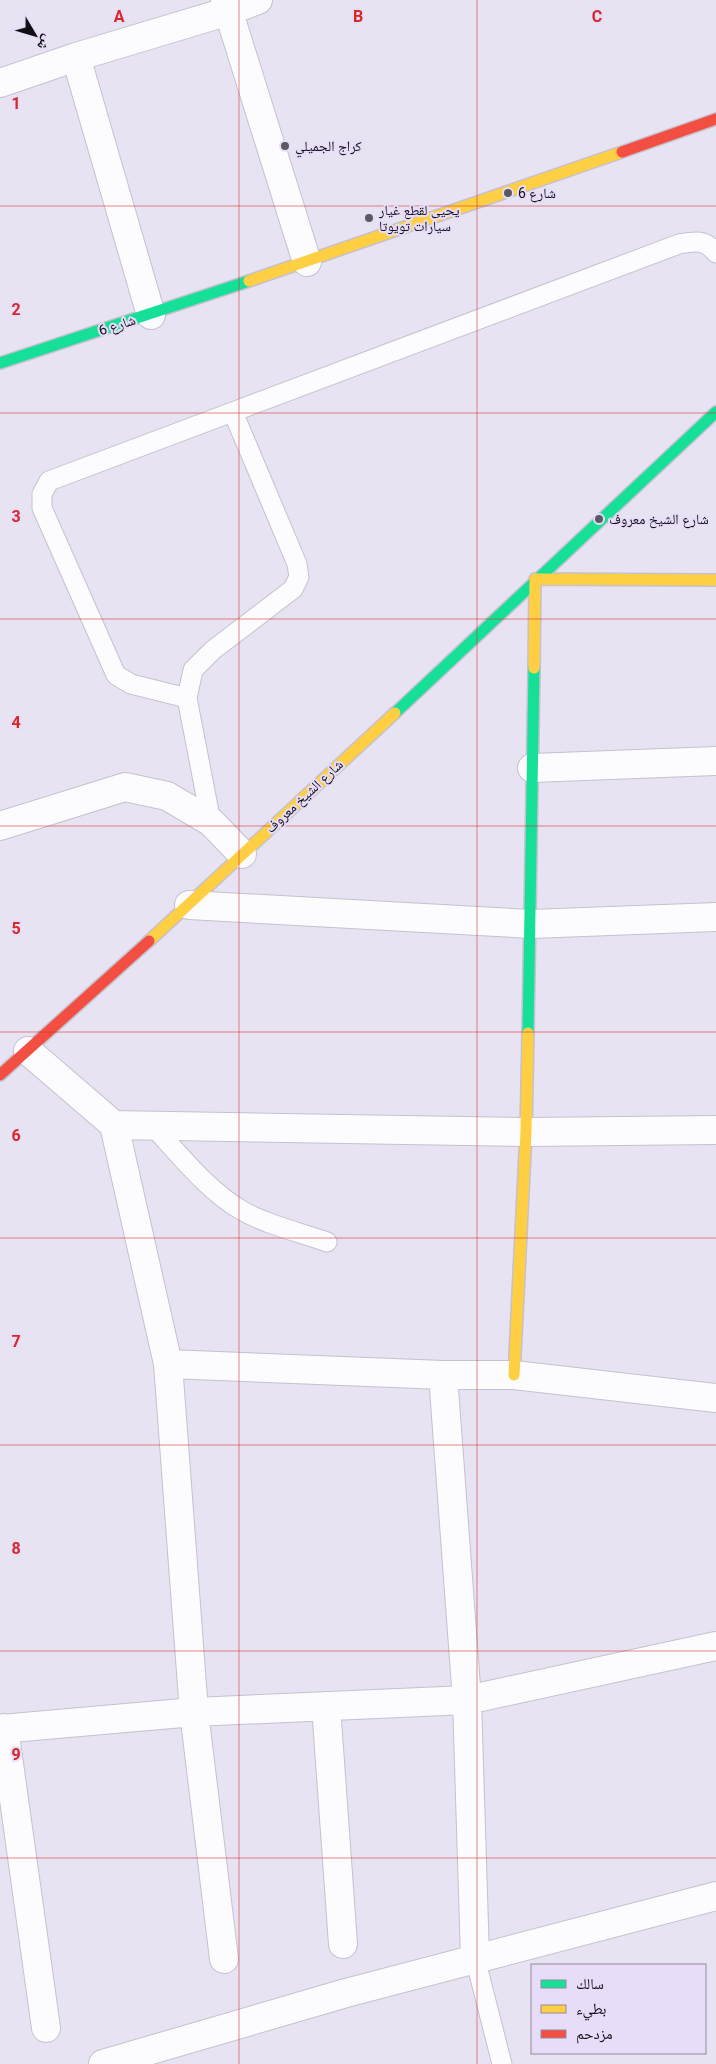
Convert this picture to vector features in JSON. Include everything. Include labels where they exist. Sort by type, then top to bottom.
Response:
[{"type":"street","points":[[0,83],[227,6],[258,0]]},
{"type":"street","points":[[227,6],[307,262]]},
{"type":"street","points":[[76,57],[151,315]]},
{"type":"street","name":"شارع 6","points":[[0,363],[151,315],[307,262],[716,119]]},
{"type":"street","name":"شارع الشيخ معروف","points":[[0,1075],[189,905],[535,579],[716,412]]},
{"type":"street","points":[[514,1375],[526,1132],[531,924],[535,579],[716,580]]},
{"type":"street","points":[[532,768],[716,762]]},
{"type":"street","points":[[0,826],[125,786],[167,796],[210,822],[242,854]]},
{"type":"street","points":[[189,905],[531,924],[716,917]]},
{"type":"street","points":[[28,1051],[114,1125],[168,1364],[194,1712],[224,1959]]},
{"type":"street","points":[[114,1125],[526,1132],[716,1130]]},
{"type":"street","points":[[168,1364],[443,1375],[514,1375],[716,1398]]},
{"type":"street","points":[[443,1375],[467,1700],[475,1958]]},
{"type":"street","points":[[46,2028],[2,1728],[194,1712],[467,1700],[716,1646]]},
{"type":"street","points":[[326,1706],[343,1944]]},
{"type":"street","points":[[104,2064],[475,1958],[716,1897]]},
{"type":"lane","points":[[187,698],[131,684],[116,675],[42,508],[42,494],[49,482],[679,244],[699,240],[711,247],[716,253]]},
{"type":"lane","points":[[210,822],[187,698],[193,670],[213,650],[293,589],[299,578],[297,564],[233,412]]},
{"type":"lane","points":[[152,1126],[220,1196],[241,1210],[266,1222],[328,1242]]},
{"type":"lane","points":[[475,1958],[502,2064]]},
{"type":"traffic: fast","points":[[0,363],[249,281]]},
{"type":"traffic: fast","points":[[395,713],[716,412]]},
{"type":"traffic: fast","points":[[528,1033],[534,668]]},
{"type":"traffic: slow","points":[[249,281],[622,152]]},
{"type":"traffic: slow","points":[[534,668],[535,579],[716,580]]},
{"type":"traffic: slow","points":[[149,941],[395,713]]},
{"type":"traffic: slow","points":[[514,1375],[526,1132],[528,1033]]},
{"type":"traffic: jam","points":[[622,152],[716,119]]},
{"type":"traffic: jam","points":[[0,1075],[149,941]]},
{"type":"place","name":"كراج الجميلي","points":[[285,146]]},
{"type":"place","name":"شارع 6","points":[[508,193]]},
{"type":"place","name":"يحيى لقطع غيار سيارات تويوتا","points":[[369,218]]},
{"type":"place","name":"شارع الشيخ معروف","points":[[599,519]]}]
